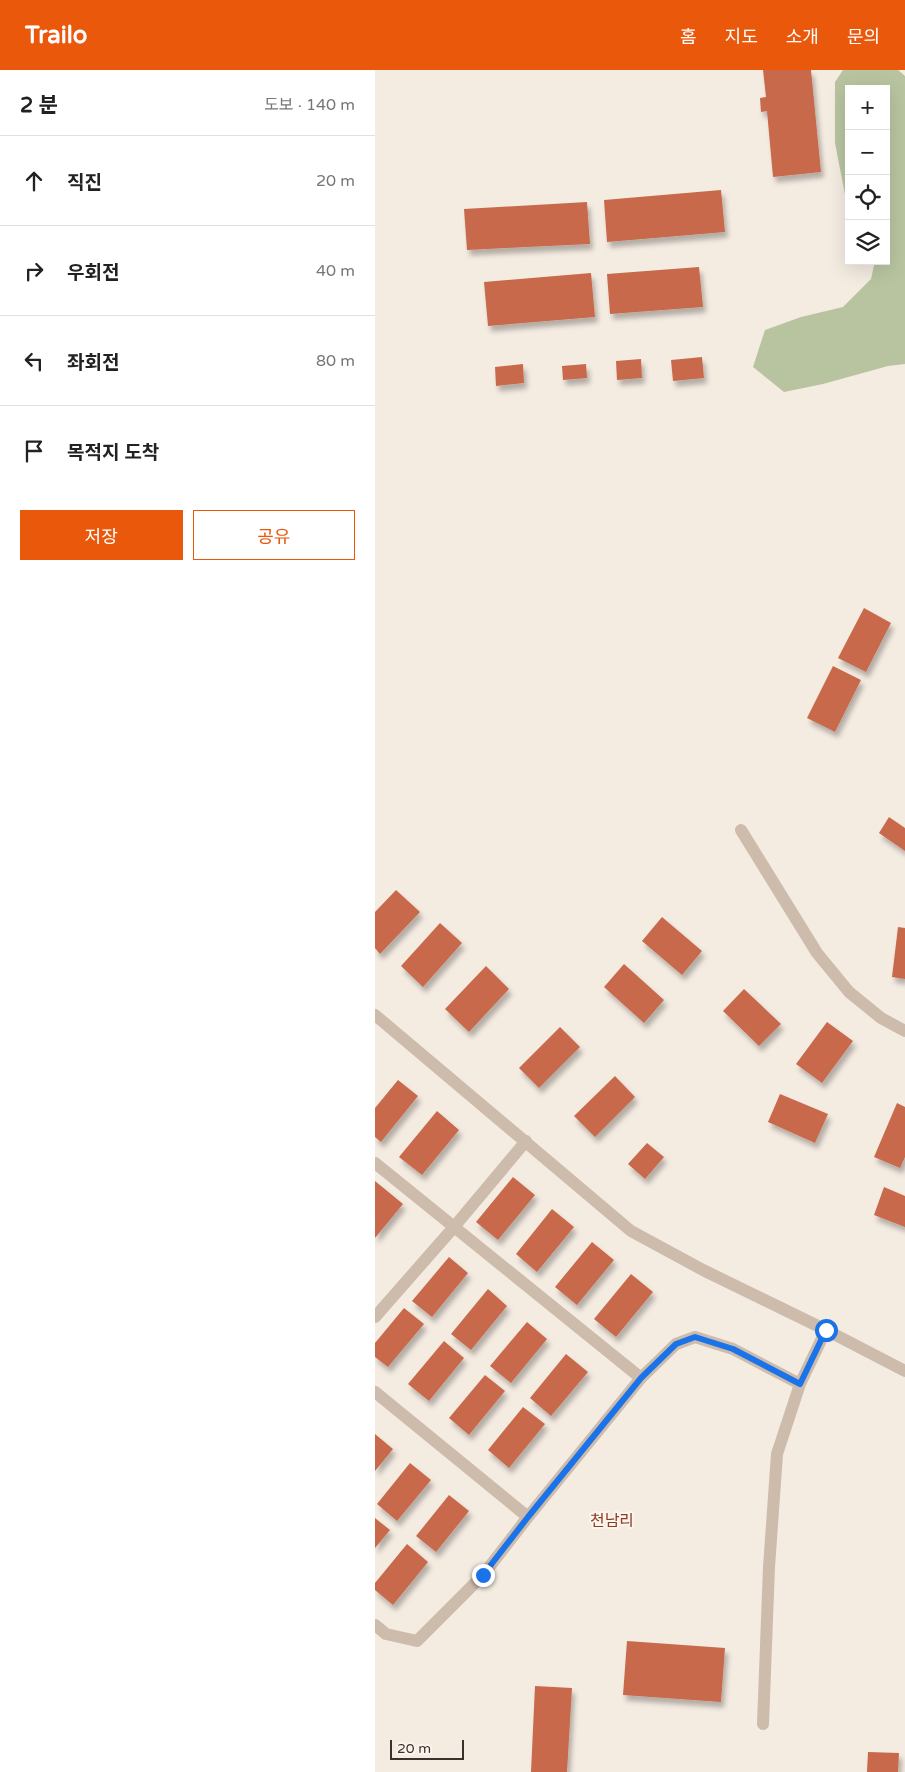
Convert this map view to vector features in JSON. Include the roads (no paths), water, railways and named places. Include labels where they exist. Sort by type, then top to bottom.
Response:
[{"type":"street","points":[[741,830],[817,953],[849,992],[881,1018],[905,1031]]},
{"type":"street","points":[[375,1015],[631,1231],[703,1270],[905,1371]]},
{"type":"street","points":[[375,1316],[454,1227],[525,1140]]},
{"type":"street","points":[[375,1163],[641,1378]]},
{"type":"street","points":[[763,1724],[769,1567],[777,1454],[800,1384],[826,1330]]},
{"type":"street","points":[[375,1625],[386,1634],[417,1640],[483,1575],[641,1378],[676,1344],[695,1337],[733,1349],[800,1384]]},
{"type":"street","points":[[375,1392],[528,1517]]},
{"type":"district","name":"천남리","points":[[612,1520]]}]
